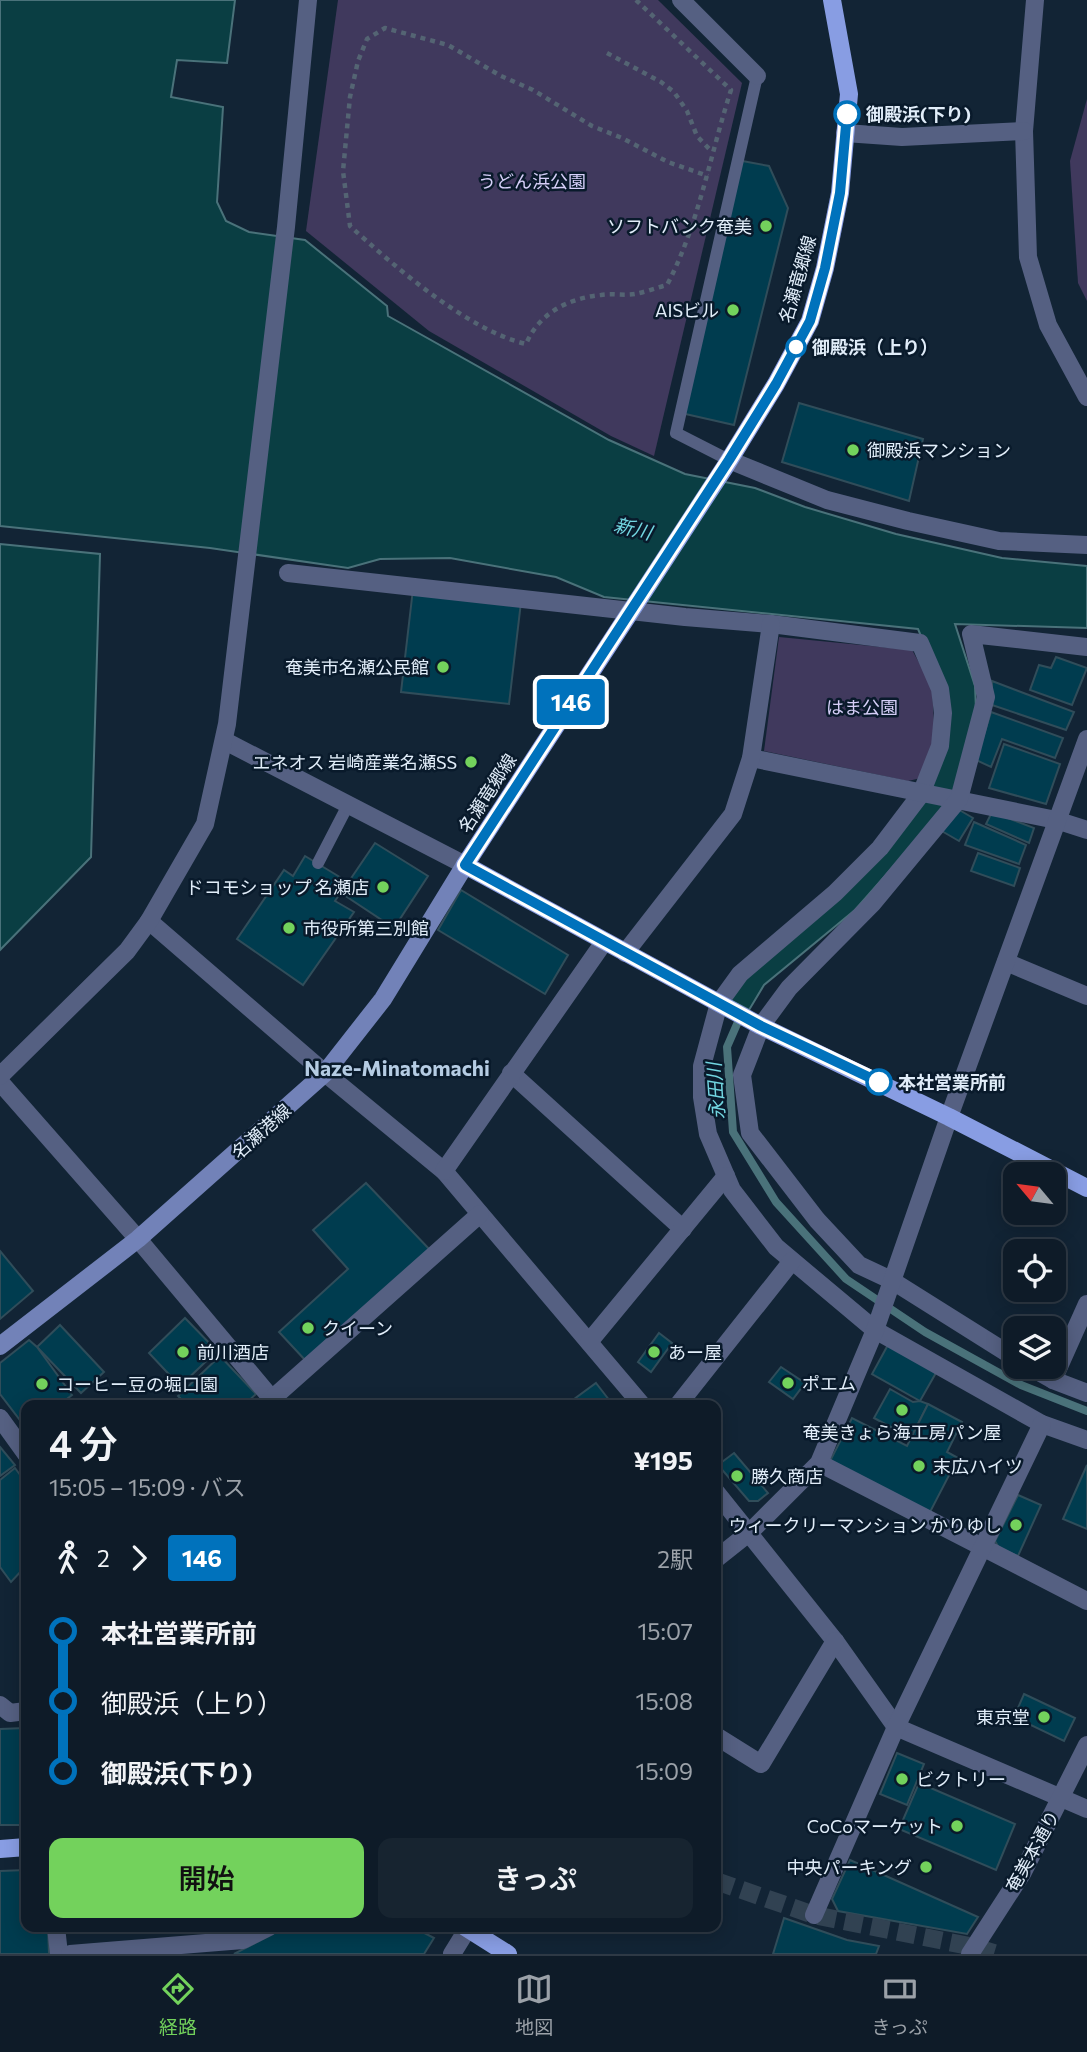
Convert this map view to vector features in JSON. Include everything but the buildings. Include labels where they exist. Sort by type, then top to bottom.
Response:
[{"type":"main road","name":"名瀬竜郷線","points":[[465,865],[727,464],[776,384],[810,321],[825,268],[840,193],[849,94],[832,0]]},
{"type":"main road","points":[[465,865],[761,1026],[949,1116],[1087,1188]]},
{"type":"main road","name":"名瀬港線","points":[[0,1346],[138,1239],[325,1073],[383,999],[465,865]]},
{"type":"main road","points":[[0,1849],[21,1847]]},
{"type":"main road","points":[[474,1932],[508,1954]]},
{"type":"street","points":[[0,1076],[127,951],[149,921],[205,824],[225,741],[286,227],[308,0]]},
{"type":"street","points":[[681,0],[757,76]]},
{"type":"street","points":[[1035,0],[1024,131],[1028,257],[1048,325],[1087,397]]},
{"type":"street","points":[[845,133],[902,137],[1024,131]]},
{"type":"street","points":[[727,464],[827,500],[908,521],[999,541],[1087,545]]},
{"type":"street","points":[[288,573],[633,606],[685,617],[771,624],[920,643],[940,689],[943,713],[940,746],[921,794],[880,848],[835,893],[740,974],[719,1003],[702,1066],[702,1097],[708,1134],[732,1190],[769,1238],[792,1261],[875,1330],[1042,1424],[1087,1440]]},
{"type":"street","points":[[625,953],[733,814],[751,758],[771,624]]},
{"type":"street","points":[[1003,1350],[891,1280],[859,1265],[817,1220],[750,1133],[742,1075],[761,1026],[789,988],[872,904],[959,799],[986,696],[971,634],[1087,647]]},
{"type":"street","points":[[721,1555],[750,1532],[819,1463],[875,1330],[949,1116],[1087,739]]},
{"type":"street","points":[[225,741],[465,865]]},
{"type":"street","points":[[751,758],[921,794],[959,799],[1056,820],[1087,830]]},
{"type":"street","points":[[149,921],[325,1073],[444,1171],[638,1400]]},
{"type":"street","points":[[444,1171],[604,942]]},
{"type":"street","points":[[1006,962],[1087,996]]},
{"type":"street","points":[[511,1073],[683,1229]]},
{"type":"street","points":[[0,1082],[138,1239],[269,1400]]},
{"type":"street","points":[[589,1342],[726,1176]]},
{"type":"street","points":[[274,1400],[480,1214]]},
{"type":"street","points":[[682,1400],[792,1261]]},
{"type":"street","points":[[1087,1304],[1053,1380],[1087,1393]]},
{"type":"street","points":[[0,1418],[21,1447]]},
{"type":"street","points":[[814,1914],[896,1727],[1042,1424]]},
{"type":"street","points":[[819,1463],[1087,1601]]},
{"type":"street","points":[[721,1498],[835,1641],[896,1727],[1087,1809]]},
{"type":"street","points":[[721,1739],[761,1764],[835,1641]]},
{"type":"street","points":[[0,1704],[10,1713],[21,1712]]},
{"type":"street","name":"奄美本通り","points":[[970,1954],[1023,1872],[1087,1745]]},
{"type":"street","points":[[57,1932],[59,1954]]},
{"type":"street","points":[[70,1954],[243,1940],[259,1932]]},
{"type":"street","points":[[452,1954],[463,1932]]},
{"type":"lane","points":[[727,464],[676,433],[757,76]]},
{"type":"lane","points":[[318,863],[348,805]]},
{"type":"path","points":[[636,0],[731,90],[708,176],[684,253],[667,285],[632,295],[602,295],[570,301],[552,310],[530,333],[526,344],[503,338],[406,275],[350,226],[343,171],[346,122],[358,61],[367,39],[385,28],[448,45],[501,76],[533,90],[592,126],[668,162],[708,176]]},
{"type":"path","points":[[607,53],[661,82],[674,92],[687,111],[697,135],[713,152]]},
{"type":"green space","name":"うどん浜公園","points":[[338,0],[658,0],[742,83],[654,456],[611,436],[429,331],[306,231]]},
{"type":"green space","points":[[1087,99],[1087,301],[1078,283],[1070,161]]},
{"type":"green space","name":"はま公園","points":[[779,637],[912,650],[932,686],[935,743],[925,777],[908,781],[764,751]]},
{"type":"water","name":"新川","points":[[0,0],[235,0],[227,63],[177,60],[171,97],[223,107],[217,202],[226,221],[249,232],[305,240],[387,306],[388,316],[609,440],[685,474],[755,488],[805,507],[896,534],[1002,558],[1087,566],[1087,628],[955,624],[975,686],[976,710],[960,778],[946,807],[855,910],[764,985],[749,1010],[728,999],[746,975],[799,932],[936,773],[942,685],[918,629],[604,597],[556,577],[450,558],[380,559],[348,568],[210,548],[0,526]]},
{"type":"water","points":[[0,544],[100,554],[91,857],[0,950]]},
{"type":"waterway","name":"永田川","points":[[741,1015],[727,1047],[733,1132],[776,1202],[846,1279],[925,1332],[1021,1385],[1087,1411]]},
{"type":"tunnel","points":[[721,1883],[814,1915],[997,1954]]},
{"type":"bus line","name":"146","points":[[847,114],[840,193],[825,268],[810,321],[776,384],[729,460],[465,865],[761,1026],[879,1082]]},
{"type":"place","name":"御殿浜(下り)","points":[[847,114]]},
{"type":"place","name":"ソフトバンク奄美","points":[[766,226]]},
{"type":"place","name":"AISビル","points":[[733,310]]},
{"type":"place","name":"御殿浜（上り）","points":[[796,347]]},
{"type":"place","name":"御殿浜マンション","points":[[853,450]]},
{"type":"place","name":"奄美市名瀬公民館","points":[[443,667]]},
{"type":"place","name":"エネオス 岩崎産業名瀬SS","points":[[471,762]]},
{"type":"place","name":"ドコモショップ 名瀬店","points":[[383,887]]},
{"type":"place","name":"市役所第三別館","points":[[289,928]]},
{"type":"place","name":"本社営業所前","points":[[879,1082]]},
{"type":"place","name":"クイーン","points":[[308,1328]]},
{"type":"place","name":"前川酒店","points":[[183,1352]]},
{"type":"place","name":"あー屋","points":[[654,1352]]},
{"type":"place","name":"ポエム","points":[[788,1383]]},
{"type":"place","name":"コーヒー豆の堀口園","points":[[42,1384]]},
{"type":"place","name":"奄美きょら海工房パン屋","points":[[902,1410]]},
{"type":"place","name":"末広ハイツ","points":[[919,1466]]},
{"type":"place","name":"勝久商店","points":[[737,1476]]},
{"type":"place","name":"ウィークリーマンション かりゆし","points":[[1016,1525]]},
{"type":"place","name":"東京堂","points":[[1044,1717]]},
{"type":"place","name":"ビクトリー","points":[[902,1779]]},
{"type":"place","name":"CoCoマーケット","points":[[957,1826]]},
{"type":"place","name":"中央パーキング","points":[[926,1867]]},
{"type":"district","name":"Naze-Minatomachi","points":[[397,1067]]}]
